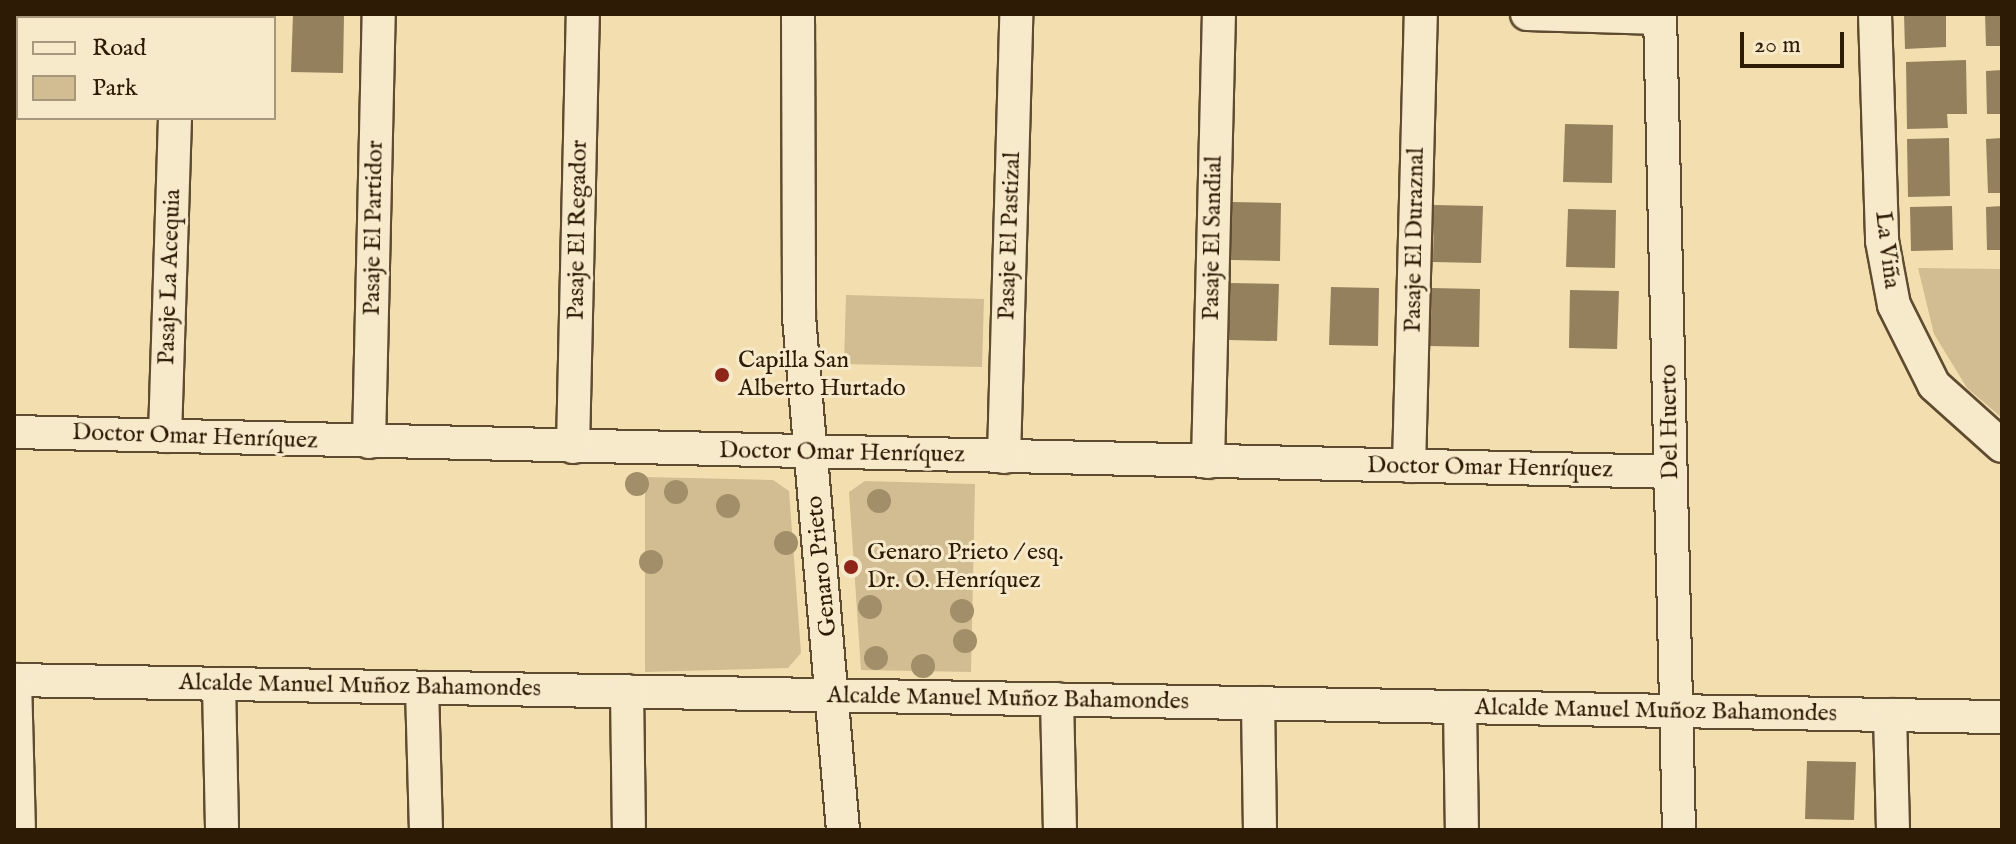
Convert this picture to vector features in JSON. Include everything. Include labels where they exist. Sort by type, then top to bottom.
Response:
[{"type":"street","name":"Pasaje El Partidor","points":[[369,442],[379,14]]},
{"type":"street","name":"Pasaje El Regador","points":[[573,447],[583,14]]},
{"type":"street","name":"Genaro Prieto","points":[[798,14],[795,230],[811,452],[835,695],[843,830]]},
{"type":"street","name":"Pasaje El Pastizal","points":[[1004,457],[1016,14]]},
{"type":"street","name":"Pasaje El Sandial","points":[[1208,462],[1219,14]]},
{"type":"street","name":"Pasaje El Duraznal","points":[[1409,466],[1421,14]]},
{"type":"street","points":[[1527,14],[1660,16]]},
{"type":"street","name":"La Viña","points":[[1875,14],[1882,241],[1894,305],[1934,385],[2002,446]]},
{"type":"street","name":"Del Huerto","points":[[1660,16],[1679,830]]},
{"type":"street","name":"Pasaje La Acequia","points":[[165,436],[175,120]]},
{"type":"street","name":"Doctor Omar Henríquez","points":[[14,432],[1671,472]]},
{"type":"street","points":[[14,680],[19,830]]},
{"type":"street","name":"Alcalde Manuel Muñoz Bahamondes","points":[[14,680],[2002,717]]},
{"type":"street","points":[[219,684],[222,830]]},
{"type":"street","points":[[422,688],[426,830]]},
{"type":"street","points":[[627,691],[629,830]]},
{"type":"street","points":[[1057,699],[1060,830]]},
{"type":"street","points":[[1258,703],[1260,830]]},
{"type":"street","points":[[1460,707],[1462,830]]},
{"type":"street","points":[[1890,715],[1893,830]]},
{"type":"green space","points":[[1918,268],[2002,269],[2002,418],[1967,388],[1934,334]]},
{"type":"green space","points":[[846,295],[984,299],[982,367],[844,364]]},
{"type":"green space","points":[[645,477],[773,480],[789,491],[801,653],[788,668],[645,672]]},
{"type":"green space","points":[[865,481],[975,484],[971,672],[861,670],[849,492]]},
{"type":"building","points":[[293,14],[344,15],[343,73],[291,72]]},
{"type":"building","points":[[1904,14],[1946,14],[1946,47],[1905,49]]},
{"type":"building","points":[[1985,14],[2002,14],[2002,46],[1986,46]]},
{"type":"building","points":[[1966,60],[1967,114],[1947,114],[1948,128],[1907,129],[1906,62]]},
{"type":"building","points":[[2002,70],[2002,114],[1987,114],[1986,71]]},
{"type":"building","points":[[1565,124],[1613,125],[1612,183],[1563,182]]},
{"type":"building","points":[[1949,138],[1950,196],[1908,197],[1907,139]]},
{"type":"building","points":[[2002,138],[2002,193],[1988,193],[1986,139]]},
{"type":"building","points":[[1232,202],[1281,203],[1280,261],[1231,260]]},
{"type":"building","points":[[1434,205],[1483,206],[1481,263],[1433,262]]},
{"type":"building","points":[[1952,206],[1953,250],[1911,251],[1910,207]]},
{"type":"building","points":[[2002,206],[2002,250],[1987,250],[1986,207]]},
{"type":"building","points":[[1568,209],[1616,210],[1615,268],[1566,267]]},
{"type":"building","points":[[1229,283],[1279,284],[1277,341],[1228,340]]},
{"type":"building","points":[[1331,287],[1379,288],[1378,346],[1329,345]]},
{"type":"building","points":[[1432,288],[1480,289],[1479,347],[1430,346]]},
{"type":"building","points":[[1570,290],[1619,291],[1617,349],[1569,348]]},
{"type":"building","points":[[1807,761],[1856,762],[1854,820],[1805,819]]},
{"type":"place","name":"Capilla San Alberto Hurtado","points":[[722,375]]},
{"type":"place","name":"Genaro Prieto / esq. Dr. O. Henríquez","points":[[851,567]]}]
